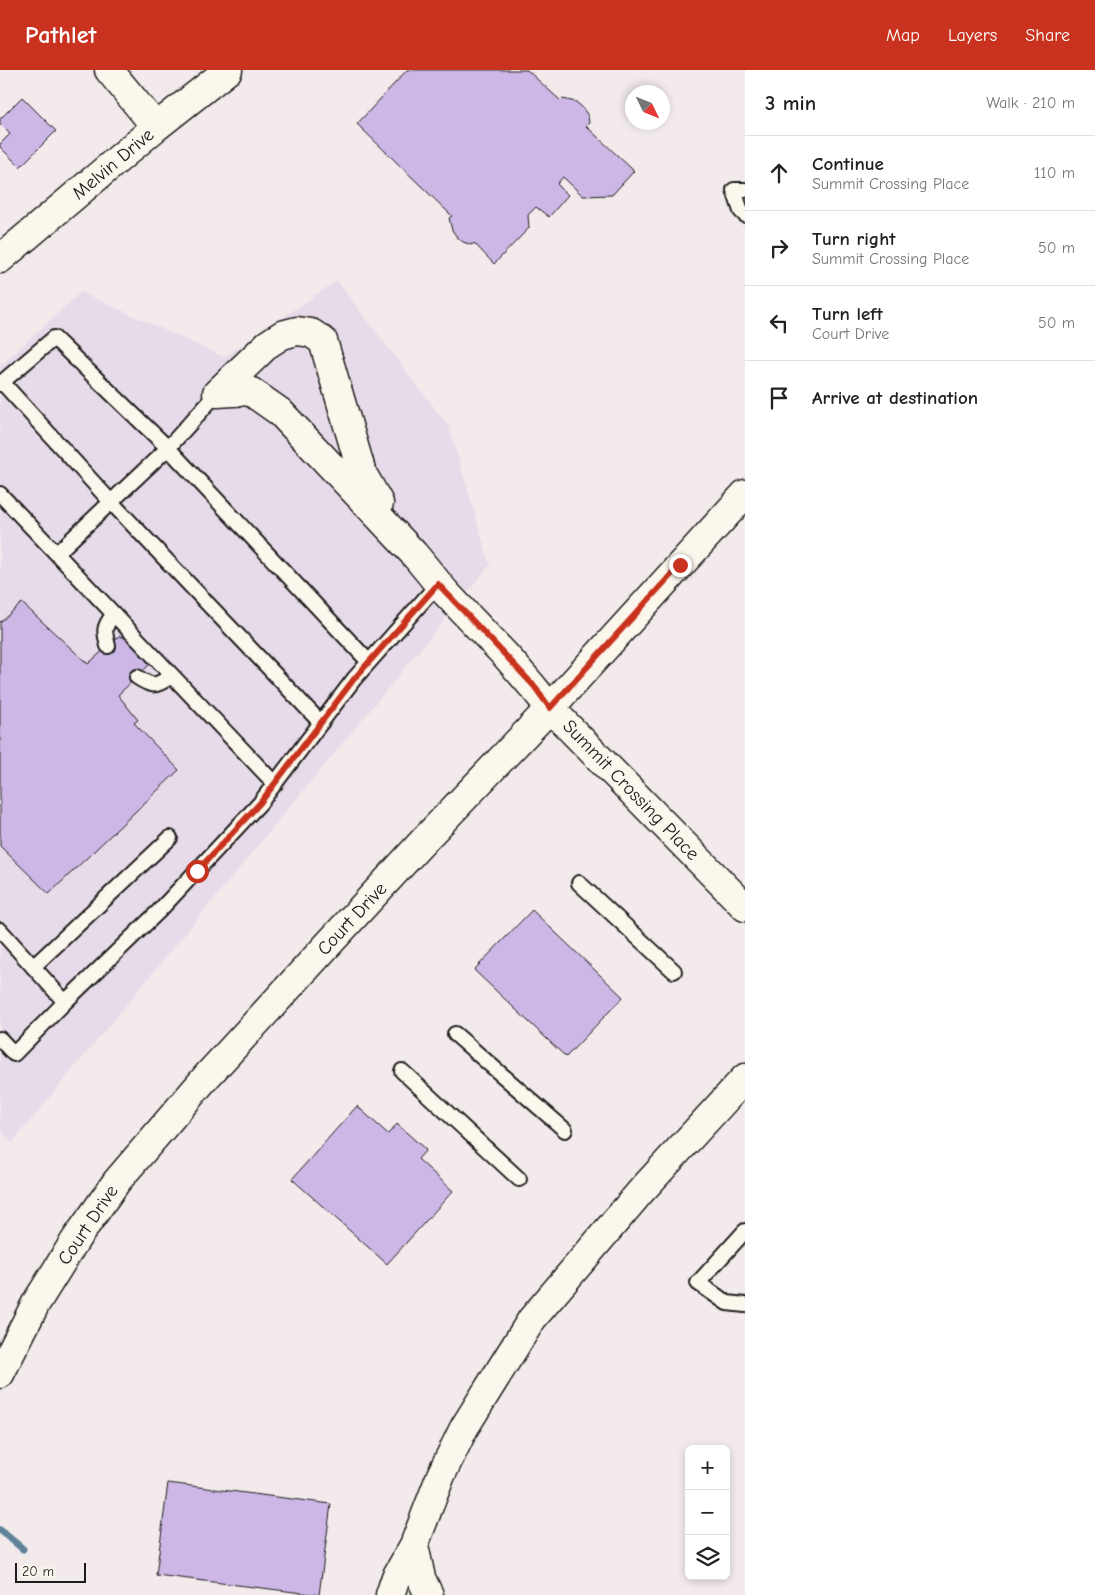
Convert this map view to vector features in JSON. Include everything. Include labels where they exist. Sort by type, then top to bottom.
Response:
[{"type":"street","points":[[109,70],[156,127]]},
{"type":"street","name":"Melvin Drive","points":[[0,259],[156,127],[228,70]]},
{"type":"street","name":"Summit Crossing Place","points":[[217,393],[268,344],[282,335],[297,331],[311,333],[323,341],[362,473],[398,537]]},
{"type":"street","name":"Summit Crossing Place","points":[[217,393],[250,391],[280,412],[414,554],[438,584],[534,686],[550,708],[745,907]]},
{"type":"street","name":"Court Drive","points":[[0,1374],[36,1303],[76,1239],[117,1181],[207,1076],[427,837],[550,708],[745,494]]},
{"type":"street","points":[[390,1595],[396,1577],[414,1545],[441,1475],[464,1428],[532,1319],[642,1190],[745,1078]]},
{"type":"street","points":[[414,1545],[421,1578],[429,1595]]},
{"type":"lane","points":[[745,190],[734,190],[741,211],[745,215]]},
{"type":"lane","points":[[321,723],[1,383],[54,338],[168,448],[369,662]]},
{"type":"lane","name":"Summit Crossing Place","points":[[57,553],[168,448],[217,393]]},
{"type":"lane","points":[[0,494],[275,784]]},
{"type":"lane","points":[[0,1039],[14,1054],[159,911],[260,803],[354,679],[438,584]]},
{"type":"lane","points":[[108,646],[104,631],[114,614]]},
{"type":"lane","points":[[136,677],[148,685],[158,685],[172,676]]},
{"type":"lane","points":[[33,967],[170,838]]},
{"type":"lane","points":[[579,883],[674,971]]},
{"type":"lane","points":[[0,930],[65,1002]]},
{"type":"lane","points":[[455,1034],[565,1130]]},
{"type":"lane","points":[[402,1071],[519,1178]]},
{"type":"lane","points":[[745,1231],[698,1283],[727,1303],[745,1305]]},
{"type":"shaded area","points":[[337,281],[449,427],[490,565],[12,1143],[0,1129],[0,366],[81,292],[224,357]]},
{"type":"building","points":[[407,70],[527,70],[561,101],[563,99],[576,102],[582,107],[588,116],[589,123],[586,126],[634,171],[612,195],[583,196],[563,177],[557,184],[568,195],[549,217],[536,207],[528,215],[529,228],[494,264],[474,243],[472,245],[463,242],[457,237],[452,230],[449,218],[452,216],[357,124]]},
{"type":"building","points":[[22,97],[56,131],[20,167],[0,147],[0,144],[10,134],[0,124],[0,119]]},
{"type":"building","points":[[22,603],[88,664],[119,636],[130,639],[143,652],[149,665],[118,695],[138,720],[134,723],[179,770],[49,894],[0,846],[0,622]]},
{"type":"building","points":[[532,910],[623,997],[566,1057],[474,970]]},
{"type":"building","points":[[357,1106],[388,1134],[397,1124],[426,1150],[418,1159],[453,1191],[387,1264],[292,1179]]},
{"type":"building","points":[[168,1483],[331,1504],[319,1595],[156,1575]]},
{"type":"waterway","points":[[0,1530],[23,1549]]},
{"type":"route","points":[[197,871],[260,803],[354,679],[438,584],[534,686],[550,708],[680,565]]}]
